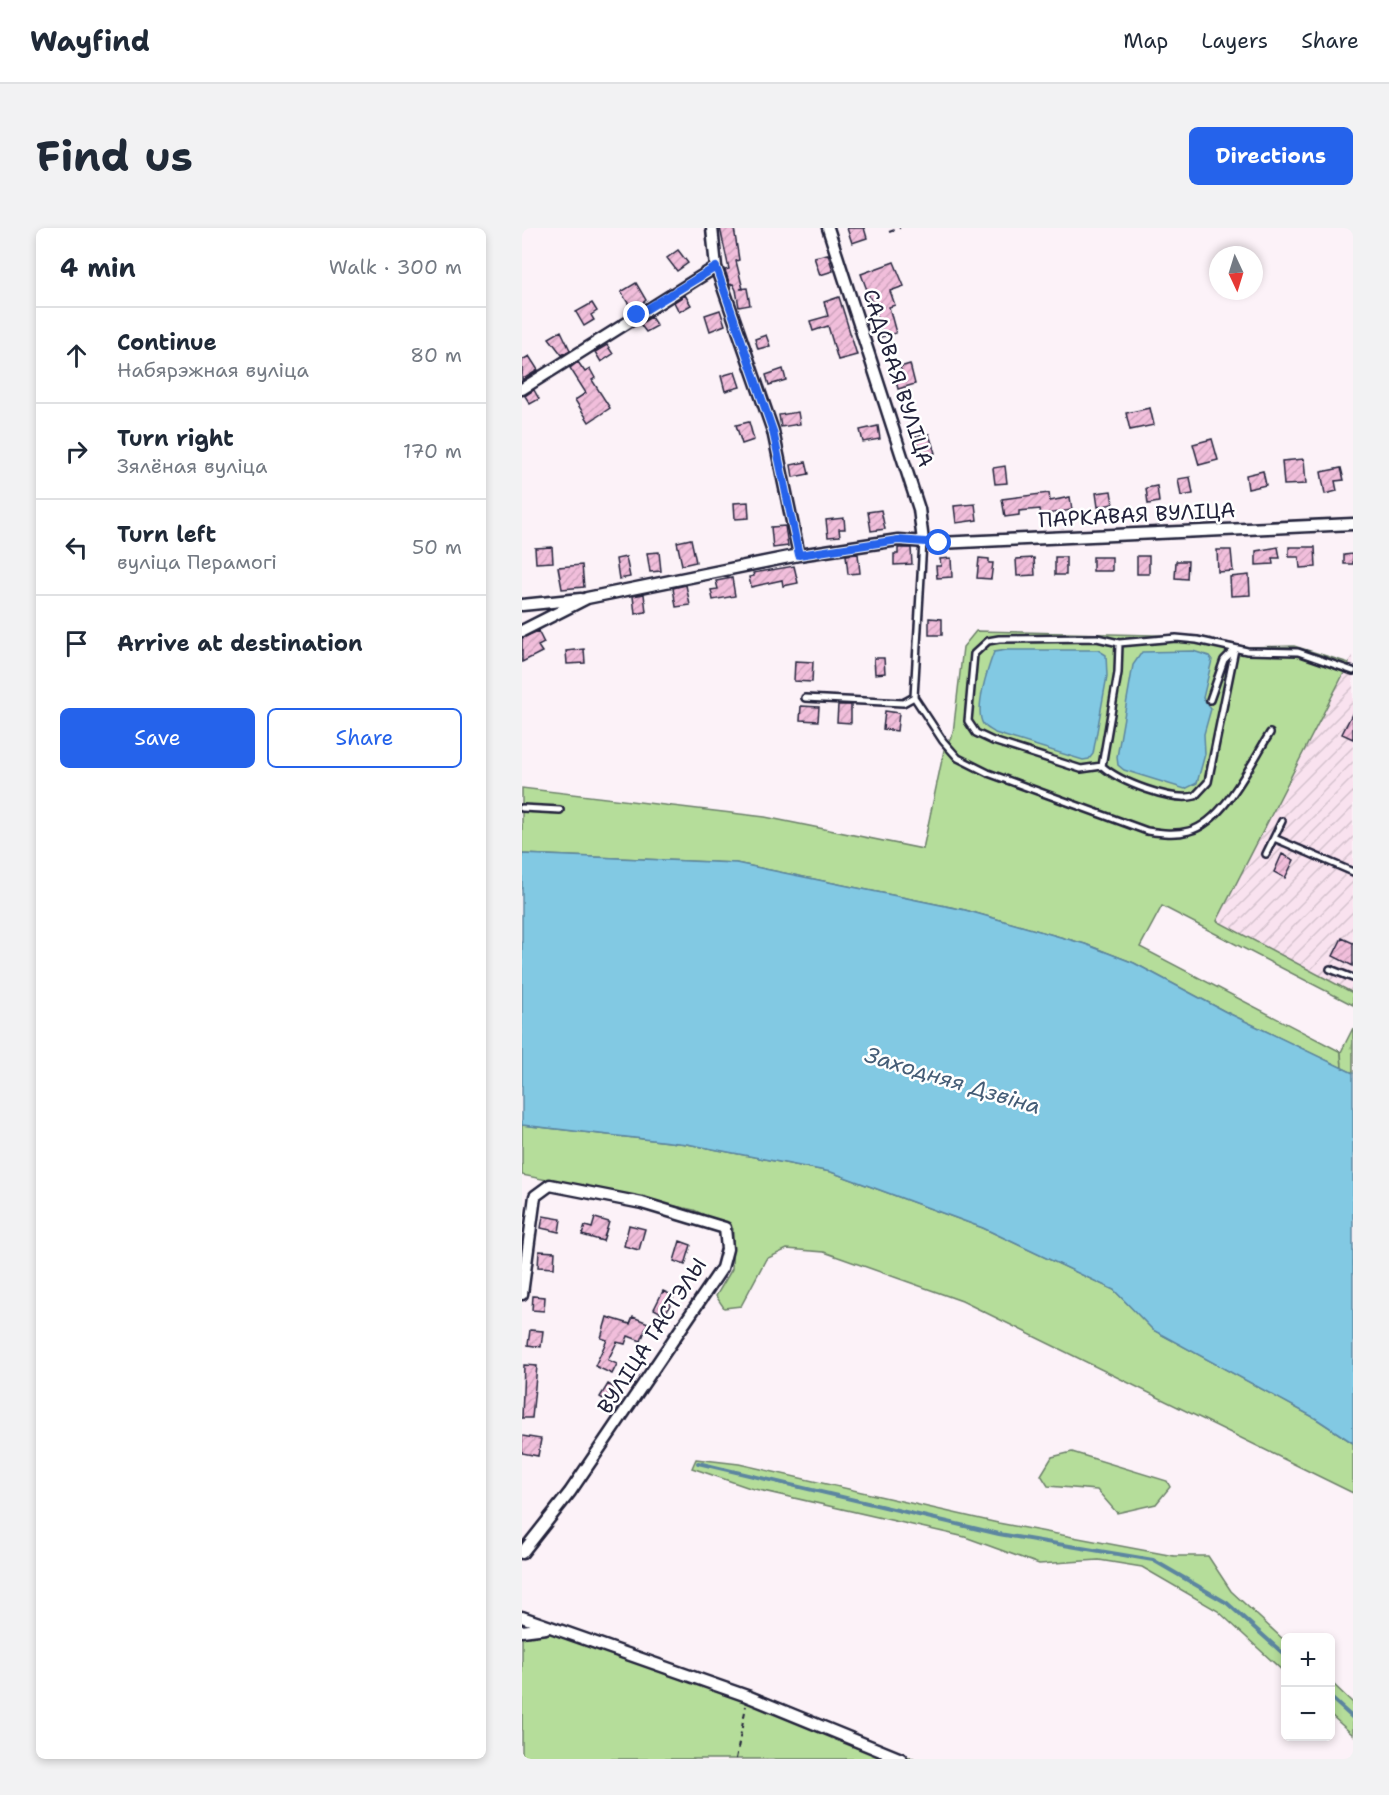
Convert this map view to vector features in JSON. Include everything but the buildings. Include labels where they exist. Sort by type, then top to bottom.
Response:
[{"type":"street","points":[[712,228],[716,267],[773,431],[799,555]]},
{"type":"street","name":"САДОВАЯ ВУЛІЦА","points":[[828,228],[919,509],[922,541]]},
{"type":"street","points":[[522,389],[716,267]]},
{"type":"street","name":"ПАРКАВАЯ ВУЛІЦА","points":[[587,598],[799,555],[898,540],[963,542],[1353,524]]},
{"type":"street","points":[[522,605],[587,598]]},
{"type":"street","points":[[522,631],[587,598]]},
{"type":"street","name":"ВУЛІЦА ГАСТЭЛЫ","points":[[522,1294],[535,1196],[550,1185],[642,1203],[725,1228],[727,1249],[722,1268],[570,1492],[522,1553]]},
{"type":"street","points":[[522,1617],[747,1696],[901,1759]]},
{"type":"street","points":[[522,1631],[549,1628]]},
{"type":"lane","points":[[922,541],[914,697],[957,758],[988,773],[1020,782],[1147,831],[1167,834],[1189,831],[1208,823],[1270,733]]},
{"type":"lane","points":[[1235,649],[1216,752],[1208,782],[1195,796],[1177,798],[1124,780],[1102,766],[1081,769],[993,741],[976,733],[970,727],[966,714],[972,663],[980,647],[999,639],[1097,638],[1119,643],[1176,638],[1197,640],[1235,649],[1298,652],[1353,670]]},
{"type":"lane","points":[[1102,766],[1118,674],[1119,643]]},
{"type":"lane","points":[[1210,700],[1224,660],[1235,649]]},
{"type":"lane","points":[[805,698],[903,703],[914,697]]},
{"type":"lane","points":[[522,808],[560,810]]},
{"type":"lane","points":[[1266,854],[1282,821]]},
{"type":"lane","points":[[1274,838],[1353,872]]},
{"type":"lane","points":[[1330,969],[1353,978]]},
{"type":"path","points":[[889,232],[900,228]]},
{"type":"path","points":[[736,1759],[747,1696]]},
{"type":"shaded area","points":[[1353,655],[1353,993],[1217,921]]},
{"type":"green space","points":[[976,631],[1197,636],[1248,647],[1294,646],[1349,663],[1217,921],[1353,993],[1353,1005],[1162,906],[1140,947],[1341,1052],[1342,1068],[1226,1012],[1134,963],[1085,944],[965,910],[736,863],[522,854],[522,788],[765,817],[923,849],[944,750],[953,733],[963,647]]},
{"type":"green space","points":[[1353,1028],[1353,1073],[1342,1068],[1341,1052]]},
{"type":"green space","points":[[522,1125],[687,1144],[831,1172],[983,1228],[1114,1290],[1153,1330],[1315,1418],[1353,1443],[1353,1493],[962,1301],[824,1252],[787,1249],[766,1259],[741,1306],[724,1308],[716,1296],[732,1269],[733,1229],[694,1210],[522,1175]]},
{"type":"green space","points":[[1072,1452],[1167,1481],[1170,1487],[1156,1504],[1117,1513],[1097,1490],[1048,1486],[1041,1475],[1052,1457]]},
{"type":"green space","points":[[696,1459],[739,1464],[998,1523],[1174,1556],[1208,1556],[1231,1591],[1281,1637],[1281,1669],[1218,1611],[1142,1567],[1099,1560],[1039,1564],[965,1537],[750,1488],[692,1468]]},
{"type":"green space","points":[[522,1612],[754,1692],[914,1759],[522,1759]]},
{"type":"green space","points":[[1335,1686],[1353,1703],[1353,1735],[1335,1719]]},
{"type":"water","points":[[1098,650],[1106,655],[1107,676],[1093,754],[1089,759],[1083,760],[995,733],[983,724],[980,709],[988,668],[994,652]]},
{"type":"water","points":[[1193,651],[1209,656],[1212,660],[1203,698],[1211,709],[1204,734],[1205,754],[1197,783],[1185,789],[1124,770],[1118,765],[1117,757],[1133,665],[1142,652]]},
{"type":"water","name":"Заходняя Дзвіна","points":[[522,854],[736,863],[965,910],[1085,944],[1134,963],[1226,1012],[1353,1073],[1353,1443],[1315,1418],[1153,1330],[1114,1290],[983,1228],[831,1172],[687,1144],[522,1125]]},
{"type":"waterway","points":[[698,1463],[999,1534],[1153,1560],[1227,1603],[1281,1652]]},
{"type":"waterway","points":[[1335,1702],[1353,1718]]},
{"type":"route","points":[[637,315],[716,267],[773,431],[792,512],[799,555],[898,540],[911,539],[939,543]]}]
